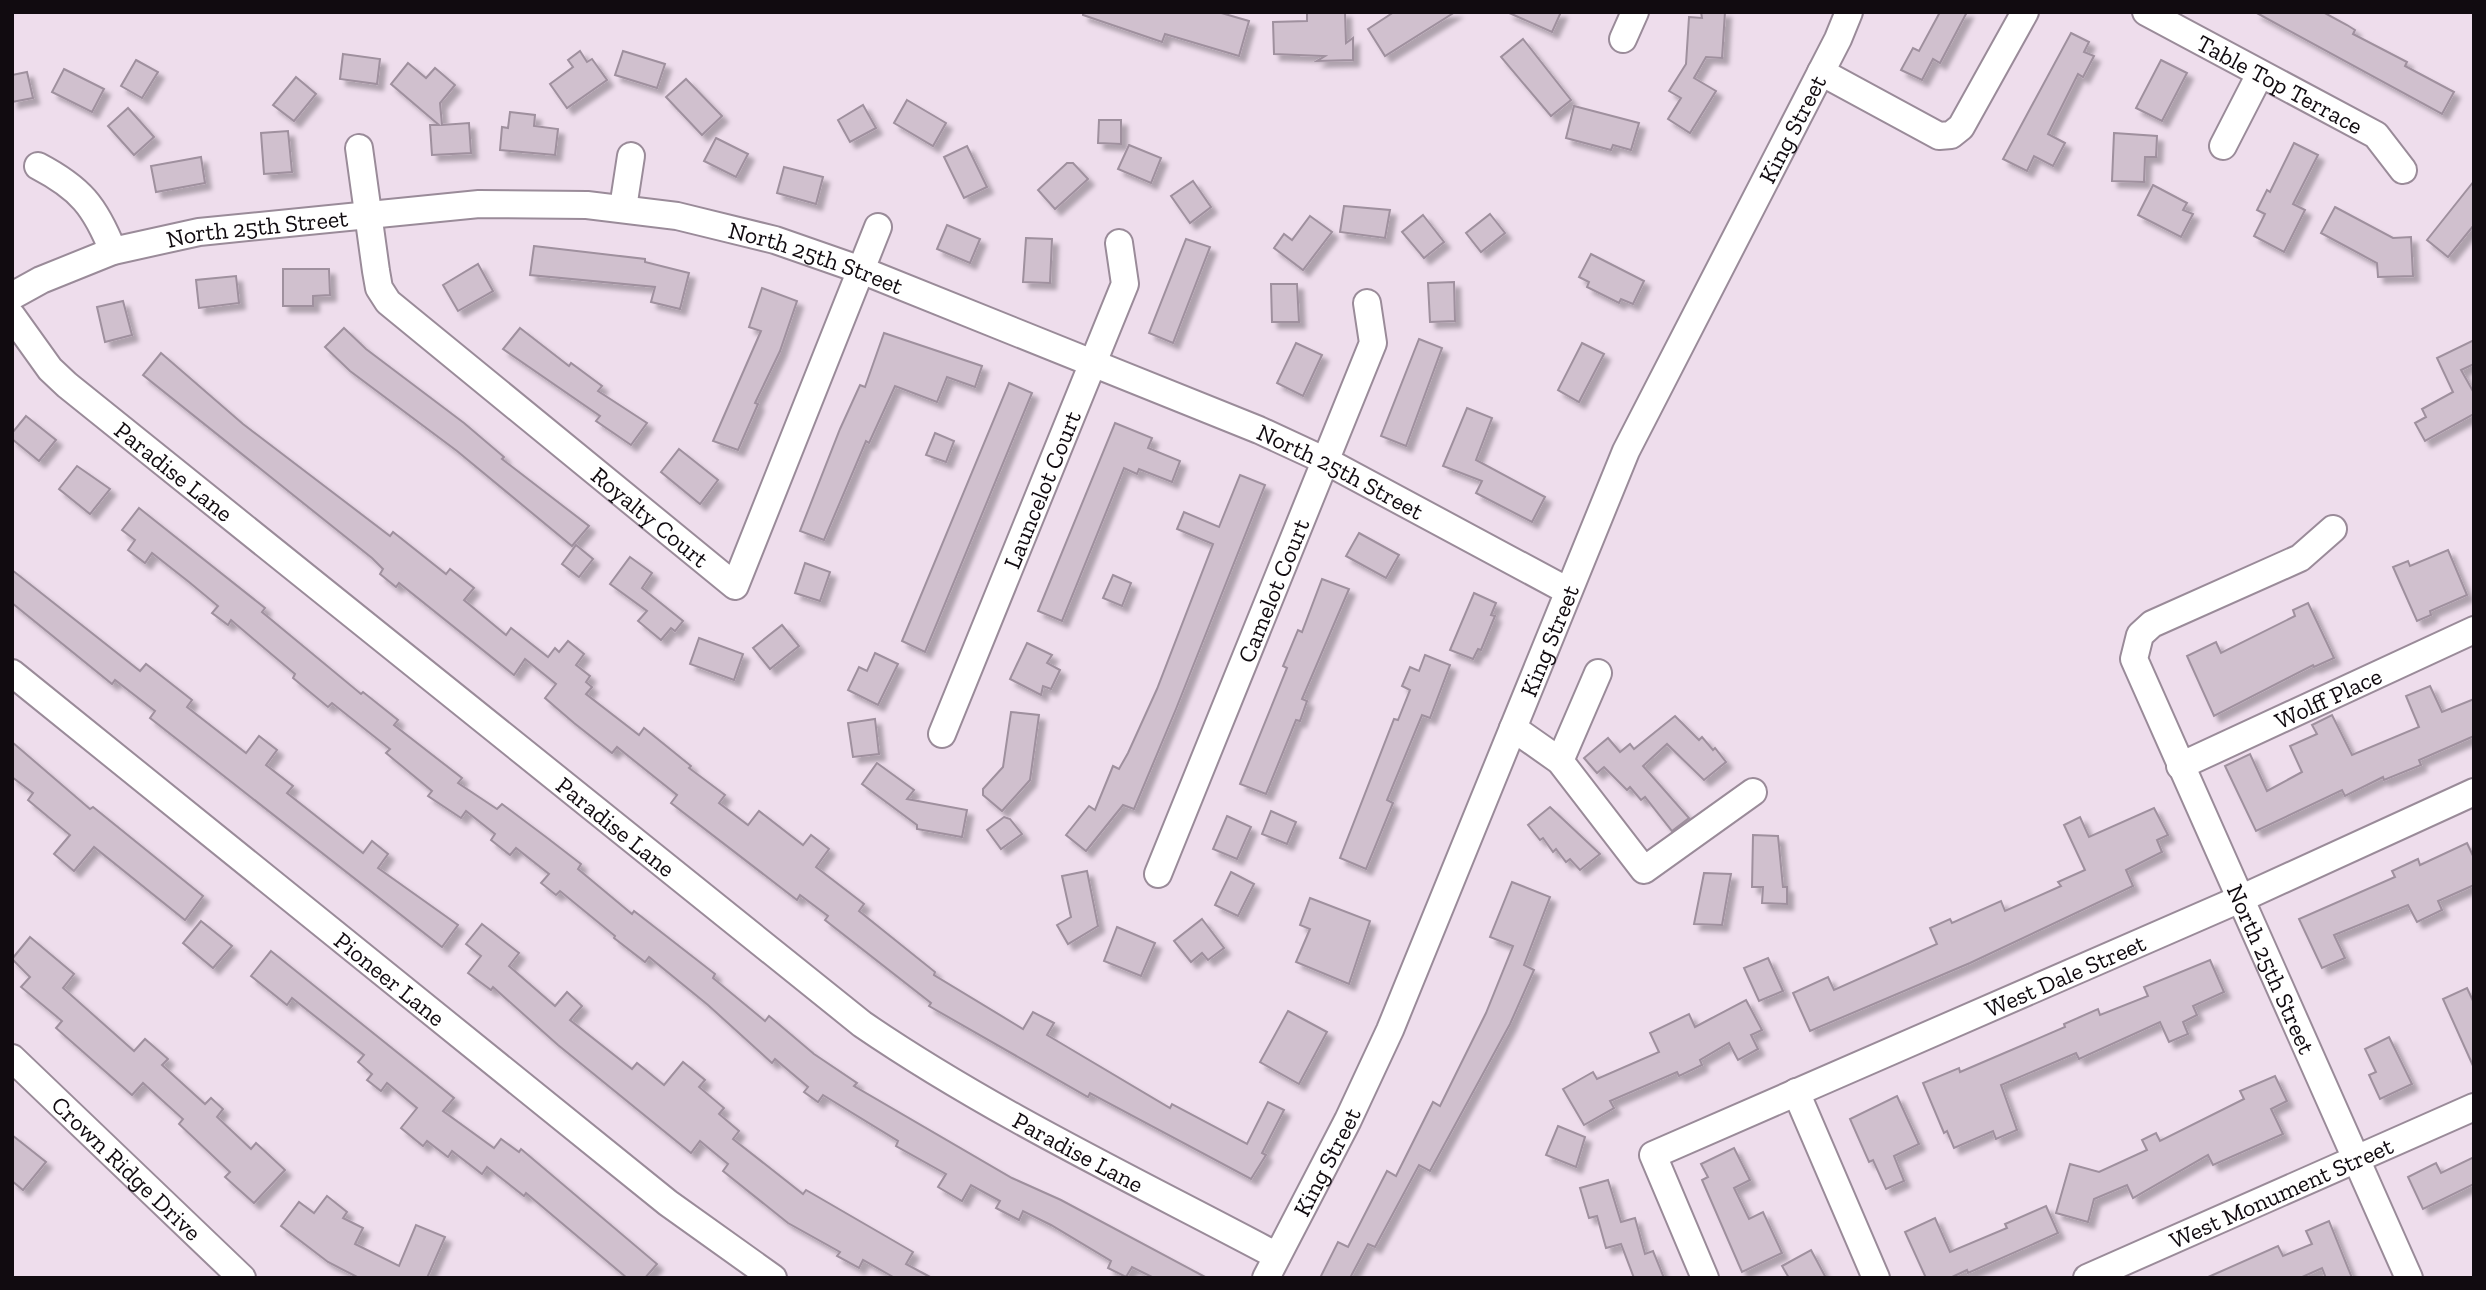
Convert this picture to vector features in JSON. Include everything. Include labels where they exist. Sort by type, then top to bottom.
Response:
[{"type":"street","points":[[1623,39],[1635,12]]},
{"type":"street","name":"King Street","points":[[1271,1267],[1348,1120],[1390,1030],[1626,452],[1821,72],[1849,12]]},
{"type":"street","points":[[1821,72],[1939,135],[1951,135],[1961,127],[2025,12]]},
{"type":"street","name":"Table Top Terrace","points":[[2146,12],[2376,135],[2403,170]]},
{"type":"street","points":[[2223,146],[2260,75]]},
{"type":"street","name":"Royalty Court","points":[[359,148],[379,288],[400,315],[735,586],[878,227]]},
{"type":"street","points":[[623,208],[631,156]]},
{"type":"street","points":[[38,166],[65,180],[85,197],[101,220],[113,251]]},
{"type":"street","name":"North 25th Street","points":[[12,296],[113,251],[199,232],[368,213],[506,203],[623,208],[728,227],[861,270],[1259,430],[1326,461],[1568,591]]},
{"type":"street","name":"Launcelot Court","points":[[942,734],[1125,284],[1119,243]]},
{"type":"street","name":"Camelot Court","points":[[1158,874],[1373,343],[1367,303]]},
{"type":"street","name":"Paradise Lane","points":[[12,316],[50,369],[67,384],[862,1024],[916,1061],[1271,1267]]},
{"type":"street","name":"North 25th Street","points":[[2333,529],[2300,558],[2152,624],[2140,635],[2134,659],[2409,1278]]},
{"type":"street","name":"Wolff Place","points":[[2180,766],[2474,630]]},
{"type":"street","name":"Pioneer Lane","points":[[12,673],[668,1203],[773,1278]]},
{"type":"street","points":[[1560,761],[1598,673]]},
{"type":"street","points":[[1513,729],[1560,761],[1644,870],[1753,792]]},
{"type":"street","name":"West Dale Street","points":[[1705,1278],[1653,1154],[2240,899],[2474,792]]},
{"type":"street","name":"Crown Ridge Drive","points":[[12,1058],[242,1278]]},
{"type":"street","points":[[1796,1092],[1877,1278]]},
{"type":"street","name":"West Monument Street","points":[[2087,1278],[2357,1161],[2474,1107]]},
{"type":"building","points":[[1083,12],[1218,12],[1249,21],[1239,56],[1165,34],[1162,42],[1083,15]]},
{"type":"building","points":[[1307,12],[1345,12],[1346,43],[1353,38],[1353,60],[1317,61],[1325,56],[1274,54],[1273,22],[1307,21]]},
{"type":"building","points":[[1394,12],[1455,12],[1385,56],[1368,29]]},
{"type":"building","points":[[1507,12],[1561,12],[1552,32]]},
{"type":"building","points":[[1701,12],[1725,12],[1722,58],[1706,57],[1694,78],[1716,91],[1690,133],[1668,119],[1681,98],[1669,91],[1686,64],[1689,17],[1702,18]]},
{"type":"building","points":[[1940,12],[1967,12],[1940,63],[1933,59],[1922,80],[1901,70],[1913,48],[1919,51]]},
{"type":"building","points":[[2255,12],[2323,12],[2355,30],[2353,34],[2407,62],[2405,66],[2454,92],[2442,114]]},
{"type":"building","points":[[2071,33],[2089,42],[2084,52],[2094,56],[2083,77],[2078,74],[2048,134],[2065,143],[2053,166],[2034,156],[2027,171],[2003,159]]},
{"type":"building","points":[[1523,39],[1571,100],[1551,116],[1501,57]]},
{"type":"building","points":[[580,51],[587,62],[592,59],[607,80],[567,108],[550,84],[573,67],[568,60]]},
{"type":"building","points":[[623,51],[665,64],[657,88],[615,75]]},
{"type":"building","points":[[343,54],[380,59],[377,84],[340,79]]},
{"type":"building","points":[[136,60],[158,72],[142,98],[121,86]]},
{"type":"building","points":[[2161,60],[2187,73],[2162,121],[2136,108]]},
{"type":"building","points":[[408,63],[426,78],[435,68],[455,85],[440,103],[442,125],[469,123],[471,153],[432,155],[430,125],[439,125],[391,84]]},
{"type":"building","points":[[64,69],[104,89],[92,112],[52,92]]},
{"type":"building","points":[[27,72],[33,98],[12,102],[12,75]]},
{"type":"building","points":[[296,77],[316,94],[294,121],[273,105]]},
{"type":"building","points":[[686,79],[722,116],[702,135],[666,97]]},
{"type":"building","points":[[907,100],[946,123],[933,146],[894,123]]},
{"type":"building","points":[[863,105],[876,128],[850,142],[838,120]]},
{"type":"building","points":[[1574,106],[1639,123],[1631,150],[1613,145],[1611,150],[1566,138]]},
{"type":"building","points":[[128,108],[154,137],[134,155],[108,126]]},
{"type":"building","points":[[510,112],[535,115],[534,126],[558,129],[555,155],[500,150],[502,127],[508,128]]},
{"type":"building","points":[[1099,120],[1121,120],[1121,144],[1098,143]]},
{"type":"building","points":[[288,131],[292,172],[264,174],[261,133]]},
{"type":"building","points":[[2114,133],[2157,136],[2156,157],[2145,157],[2144,182],[2112,181]]},
{"type":"building","points":[[716,138],[748,154],[736,177],[704,161]]},
{"type":"building","points":[[2294,143],[2318,155],[2293,204],[2305,210],[2284,252],[2254,236],[2265,214],[2257,210],[2267,190],[2270,192]]},
{"type":"building","points":[[1129,145],[1161,158],[1151,183],[1118,169]]},
{"type":"building","points":[[967,146],[987,187],[964,198],[944,157]]},
{"type":"building","points":[[201,157],[205,183],[156,192],[151,166]]},
{"type":"building","points":[[1067,163],[1073,163],[1088,179],[1055,209],[1038,190]]},
{"type":"building","points":[[784,167],[823,177],[816,204],[777,193]]},
{"type":"building","points":[[1193,181],[1211,207],[1190,223],[1171,196]]},
{"type":"building","points":[[2474,181],[2474,225],[2448,257],[2427,240]]},
{"type":"building","points":[[2153,185],[2187,203],[2183,210],[2193,214],[2181,237],[2138,215]]},
{"type":"building","points":[[1344,206],[1390,210],[1385,238],[1340,232]]},
{"type":"building","points":[[2335,207],[2393,238],[2411,237],[2413,276],[2378,277],[2377,263],[2321,233]]},
{"type":"building","points":[[1490,214],[1505,233],[1481,252],[1466,233]]},
{"type":"building","points":[[1423,215],[1444,242],[1424,258],[1402,232]]},
{"type":"building","points":[[1310,216],[1332,232],[1303,270],[1274,248],[1284,234],[1292,240]]},
{"type":"building","points":[[947,225],[980,239],[970,263],[937,249]]},
{"type":"building","points":[[1026,238],[1052,239],[1050,283],[1023,282]]},
{"type":"building","points":[[1186,239],[1210,247],[1173,343],[1149,333]]},
{"type":"building","points":[[534,246],[645,259],[645,262],[689,273],[680,309],[651,302],[655,287],[530,275]]},
{"type":"building","points":[[1591,254],[1644,281],[1633,304],[1621,299],[1619,303],[1587,287],[1589,282],[1579,277]]},
{"type":"building","points":[[478,264],[493,291],[458,311],[443,285]]},
{"type":"building","points":[[283,269],[329,269],[330,295],[313,296],[313,306],[283,306]]},
{"type":"building","points":[[236,276],[239,303],[199,308],[196,280]]},
{"type":"building","points":[[1454,282],[1455,321],[1430,322],[1428,283]]},
{"type":"building","points":[[1271,284],[1297,284],[1299,322],[1272,322]]},
{"type":"building","points":[[762,288],[797,301],[780,351],[755,403],[758,404],[738,450],[713,441],[761,331],[749,327]]},
{"type":"building","points":[[123,301],[132,335],[105,342],[97,307]]},
{"type":"building","points":[[344,328],[366,349],[464,423],[504,457],[502,459],[589,526],[572,546],[457,451],[350,371],[325,347]]},
{"type":"building","points":[[520,328],[569,366],[571,363],[602,386],[598,391],[647,423],[631,445],[596,421],[600,416],[503,349]]},
{"type":"building","points":[[884,333],[982,366],[975,387],[947,377],[937,402],[895,386],[869,443],[866,441],[824,540],[800,531],[840,429],[860,385],[865,387]]},
{"type":"building","points":[[1419,339],[1442,348],[1406,446],[1381,436]]},
{"type":"building","points":[[2474,340],[2474,364],[2461,370],[2474,393],[2474,414],[2425,441],[2415,423],[2426,417],[2422,409],[2453,392],[2437,358]]},
{"type":"building","points":[[1296,343],[1322,355],[1303,396],[1277,383]]},
{"type":"building","points":[[1582,343],[1604,354],[1579,402],[1558,390]]},
{"type":"building","points":[[161,353],[243,424],[390,536],[393,532],[446,574],[450,569],[474,588],[464,600],[506,635],[511,628],[548,657],[555,648],[559,652],[568,641],[584,654],[576,665],[590,676],[586,682],[592,687],[586,694],[639,735],[644,728],[691,766],[689,768],[725,795],[719,803],[748,825],[759,811],[803,845],[811,835],[829,849],[816,867],[864,904],[859,911],[935,972],[934,975],[1023,1029],[1033,1012],[1054,1023],[1047,1035],[1170,1108],[1172,1104],[1247,1144],[1268,1102],[1284,1110],[1262,1153],[1266,1155],[1251,1179],[1090,1093],[1088,1097],[929,1006],[931,1003],[825,920],[828,916],[800,895],[797,900],[671,803],[677,795],[617,747],[612,753],[574,723],[545,698],[556,684],[525,659],[514,675],[399,583],[396,587],[380,574],[383,569],[372,558],[143,375]]},
{"type":"building","points":[[1009,383],[1032,393],[925,652],[902,641]]},
{"type":"building","points":[[1467,408],[1492,418],[1476,460],[1545,497],[1532,522],[1476,493],[1482,481],[1443,466]]},
{"type":"building","points":[[26,416],[56,440],[39,461],[12,439],[12,433]]},
{"type":"building","points":[[1115,423],[1152,438],[1148,448],[1180,461],[1172,482],[1139,469],[1137,474],[1124,468],[1062,621],[1038,611]]},
{"type":"building","points":[[935,433],[954,441],[946,462],[926,455]]},
{"type":"building","points":[[679,449],[718,480],[700,504],[661,472]]},
{"type":"building","points":[[77,466],[110,489],[90,514],[59,489]]},
{"type":"building","points":[[1240,475],[1265,485],[1176,709],[1134,809],[1123,805],[1086,851],[1066,835],[1089,806],[1095,810],[1113,766],[1119,769],[1128,753],[1157,689],[1213,544],[1177,529],[1184,512],[1219,527]]},
{"type":"building","points":[[139,508],[265,608],[262,612],[361,694],[363,692],[398,720],[394,725],[462,778],[458,783],[497,809],[502,804],[546,837],[581,864],[578,869],[632,914],[634,911],[715,974],[713,978],[765,1021],[769,1016],[814,1054],[857,1083],[854,1086],[1012,1178],[1061,1200],[1207,1278],[1154,1278],[1132,1267],[1126,1277],[1108,1268],[1111,1261],[1051,1225],[1023,1211],[1019,1220],[996,1208],[1000,1201],[971,1185],[962,1201],[938,1187],[946,1174],[896,1146],[898,1141],[823,1095],[818,1102],[804,1092],[808,1087],[775,1059],[772,1063],[708,1005],[649,957],[645,962],[560,891],[556,895],[541,883],[549,874],[516,848],[510,855],[491,840],[495,834],[466,811],[461,818],[428,796],[432,791],[386,753],[390,749],[332,703],[328,707],[293,678],[295,674],[231,620],[228,625],[212,613],[218,606],[189,582],[152,553],[145,563],[128,550],[135,540],[122,530]]},
{"type":"building","points":[[1359,533],[1399,555],[1386,578],[1346,556]]},
{"type":"building","points":[[576,545],[593,559],[579,577],[562,564]]},
{"type":"building","points":[[2448,550],[2467,595],[2430,611],[2431,615],[2417,621],[2393,567],[2408,561],[2410,566]]},
{"type":"building","points":[[630,557],[652,573],[642,588],[683,621],[675,631],[671,628],[661,640],[638,621],[647,611],[610,584]]},
{"type":"building","points":[[805,563],[830,572],[820,601],[795,593]]},
{"type":"building","points":[[12,570],[140,671],[146,664],[192,700],[187,707],[246,753],[259,736],[277,750],[266,765],[293,786],[287,793],[363,853],[372,841],[388,854],[378,868],[458,925],[442,947],[150,718],[155,711],[115,680],[112,684],[12,603]]},
{"type":"building","points":[[1113,575],[1131,583],[1122,606],[1103,598]]},
{"type":"building","points":[[1322,579],[1349,589],[1302,699],[1307,701],[1300,721],[1296,720],[1266,794],[1240,784],[1287,668],[1283,666],[1298,630],[1302,632]]},
{"type":"building","points":[[1474,593],[1496,603],[1491,615],[1495,616],[1481,650],[1478,649],[1473,659],[1450,650]]},
{"type":"building","points":[[2308,603],[2334,658],[2314,667],[2313,665],[2214,716],[2187,656],[2216,642],[2221,653],[2295,616],[2293,610]]},
{"type":"building","points":[[782,625],[799,646],[770,669],[753,648]]},
{"type":"building","points":[[699,638],[743,654],[734,680],[690,664]]},
{"type":"building","points":[[1027,643],[1052,655],[1047,663],[1060,670],[1051,689],[1043,686],[1041,695],[1010,679]]},
{"type":"building","points":[[875,653],[898,664],[878,705],[848,690],[859,667],[867,671]]},
{"type":"building","points":[[1425,655],[1450,665],[1430,718],[1422,715],[1387,800],[1393,803],[1366,869],[1340,858],[1394,719],[1398,720],[1410,690],[1402,686],[1410,667],[1419,671]]},
{"type":"building","points":[[2430,686],[2442,712],[2474,699],[2474,736],[2419,760],[2421,765],[2384,780],[2383,777],[2345,796],[2342,790],[2256,831],[2225,766],[2250,754],[2267,791],[2302,772],[2290,746],[2317,734],[2312,725],[2332,715],[2352,755],[2419,727],[2406,696]]},
{"type":"building","points":[[1011,712],[1039,715],[1030,780],[1002,811],[983,795],[983,789],[1003,767]]},
{"type":"building","points":[[1675,716],[1699,740],[1702,737],[1713,750],[1715,748],[1726,762],[1704,780],[1667,744],[1643,766],[1689,818],[1672,831],[1645,797],[1641,800],[1630,787],[1627,790],[1604,767],[1597,773],[1584,758],[1608,738],[1620,752],[1630,744],[1634,749]]},
{"type":"building","points":[[875,719],[879,754],[853,757],[848,723]]},
{"type":"building","points":[[12,742],[90,809],[93,807],[203,896],[185,920],[94,847],[74,871],[54,854],[70,835],[28,800],[33,793],[12,777]]},
{"type":"building","points":[[877,763],[914,790],[907,799],[967,810],[962,837],[917,829],[917,825],[862,784]]},
{"type":"building","points":[[1550,807],[1600,854],[1580,870],[1570,859],[1566,862],[1556,849],[1553,852],[1543,838],[1540,840],[1528,825]]},
{"type":"building","points":[[2154,808],[2168,835],[2157,840],[2162,852],[2126,870],[2133,886],[1970,963],[1810,1031],[1793,993],[1828,977],[1834,990],[1937,944],[1930,928],[1950,919],[1952,923],[2001,901],[2005,911],[2061,886],[2058,882],[2085,870],[2064,825],[2080,817],[2089,837]]},
{"type":"building","points":[[1271,811],[1296,822],[1287,844],[1262,834]]},
{"type":"building","points":[[1227,816],[1251,827],[1237,859],[1213,849]]},
{"type":"building","points":[[1004,817],[1010,819],[1022,834],[1001,849],[987,830]]},
{"type":"building","points":[[1753,835],[1778,836],[1783,887],[1787,887],[1787,904],[1762,903],[1763,887],[1752,887]]},
{"type":"building","points":[[2467,843],[2474,858],[2474,885],[2438,901],[2442,910],[2417,922],[2408,905],[2334,935],[2345,958],[2322,968],[2299,919],[2395,877],[2392,871],[2418,859],[2420,865]]},
{"type":"building","points":[[1087,871],[1098,926],[1068,944],[1057,925],[1071,917],[1062,876]]},
{"type":"building","points":[[1231,872],[1254,884],[1238,916],[1215,905]]},
{"type":"building","points":[[1704,873],[1731,874],[1722,925],[1694,924]]},
{"type":"building","points":[[1512,882],[1550,897],[1524,965],[1534,970],[1510,1024],[1430,1171],[1419,1165],[1375,1247],[1368,1244],[1350,1278],[1320,1278],[1338,1242],[1348,1247],[1387,1171],[1396,1176],[1433,1102],[1440,1106],[1486,1013],[1513,946],[1490,937]]},
{"type":"building","points":[[1310,898],[1370,921],[1349,984],[1296,962],[1310,929],[1300,925]]},
{"type":"building","points":[[1202,919],[1224,948],[1208,960],[1202,953],[1191,962],[1174,941]]},
{"type":"building","points":[[201,921],[232,946],[213,968],[183,943]]},
{"type":"building","points":[[482,924],[519,953],[509,966],[555,1006],[567,992],[582,1006],[570,1020],[632,1069],[637,1063],[664,1085],[683,1062],[705,1080],[699,1087],[724,1108],[719,1114],[739,1131],[733,1139],[803,1194],[806,1190],[913,1252],[906,1264],[932,1278],[895,1278],[863,1260],[859,1268],[837,1256],[840,1252],[788,1223],[723,1171],[728,1164],[700,1141],[691,1153],[558,1045],[493,987],[491,990],[468,973],[481,956],[466,944]]},
{"type":"building","points":[[1117,927],[1155,943],[1141,976],[1104,961]]},
{"type":"building","points":[[30,937],[74,974],[63,988],[134,1051],[145,1039],[168,1059],[162,1065],[205,1104],[211,1098],[223,1109],[217,1117],[251,1149],[256,1143],[285,1170],[254,1203],[225,1177],[230,1172],[179,1124],[183,1119],[143,1083],[132,1095],[56,1028],[62,1021],[21,987],[30,977],[12,959]]},
{"type":"building","points":[[271,951],[454,1098],[443,1111],[494,1148],[501,1139],[519,1152],[521,1149],[657,1264],[645,1278],[627,1278],[526,1193],[524,1196],[487,1167],[482,1174],[452,1151],[448,1157],[427,1141],[423,1146],[401,1128],[417,1108],[387,1083],[381,1091],[367,1080],[372,1074],[358,1062],[364,1055],[292,998],[287,1005],[251,976]]},
{"type":"building","points":[[1768,958],[1783,991],[1759,1001],[1744,968]]},
{"type":"building","points":[[2210,960],[2224,992],[2193,1006],[2197,1015],[2183,1022],[2188,1034],[2169,1042],[2160,1022],[2079,1059],[2076,1053],[2001,1085],[2017,1130],[1996,1139],[1993,1131],[1954,1148],[1947,1131],[1944,1133],[1923,1083],[1959,1068],[1960,1072],[2065,1027],[2064,1024],[2098,1009],[2100,1015],[2148,996],[2144,987]]},
{"type":"building","points":[[2467,988],[2474,1003],[2474,1068],[2443,999]]},
{"type":"building","points":[[1746,1000],[1762,1030],[1751,1035],[1758,1049],[1738,1060],[1729,1043],[1700,1060],[1702,1065],[1679,1076],[1677,1072],[1610,1101],[1614,1108],[1584,1125],[1563,1089],[1593,1072],[1597,1079],[1659,1052],[1650,1033],[1689,1014],[1695,1027]]},
{"type":"building","points":[[1288,1011],[1327,1032],[1299,1084],[1260,1062]]},
{"type":"building","points":[[2389,1037],[2412,1084],[2380,1099],[2369,1075],[2376,1072],[2365,1049]]},
{"type":"building","points":[[2275,1076],[2287,1101],[2271,1109],[2283,1134],[2213,1165],[2208,1155],[2133,1198],[2127,1185],[2094,1199],[2088,1222],[2056,1213],[2070,1164],[2099,1172],[2147,1150],[2142,1140],[2156,1133],[2160,1141],[2244,1099],[2240,1091]]},
{"type":"building","points":[[1897,1096],[1919,1144],[1894,1156],[1904,1181],[1886,1189],[1873,1160],[1869,1162],[1850,1119]]},
{"type":"building","points":[[1558,1126],[1585,1137],[1576,1167],[1546,1155]]},
{"type":"building","points":[[12,1135],[46,1162],[23,1190],[12,1181]]},
{"type":"building","points":[[1734,1148],[1750,1180],[1734,1188],[1749,1219],[1763,1212],[1782,1253],[1742,1272],[1702,1180],[1708,1177],[1701,1164]]},
{"type":"building","points":[[2474,1157],[2474,1184],[2423,1209],[2408,1177],[2436,1163],[2441,1173]]},
{"type":"building","points":[[1608,1180],[1621,1222],[1635,1218],[1645,1254],[1653,1251],[1664,1278],[1634,1278],[1621,1244],[1606,1248],[1597,1216],[1589,1218],[1580,1188]]},
{"type":"building","points":[[327,1196],[347,1212],[343,1218],[363,1228],[355,1244],[399,1266],[416,1225],[445,1237],[427,1278],[359,1278],[328,1262],[281,1226],[299,1202],[314,1213]]},
{"type":"building","points":[[2046,1206],[2058,1233],[1968,1273],[1967,1270],[1950,1278],[1926,1278],[1905,1232],[1935,1218],[1950,1252],[2007,1228],[2005,1224]]},
{"type":"building","points":[[2329,1221],[2352,1278],[2326,1278],[2322,1268],[2300,1278],[2206,1278],[2278,1246],[2283,1256],[2312,1244],[2306,1231]]},
{"type":"building","points":[[1811,1250],[1826,1278],[1789,1278],[1782,1266]]}]
